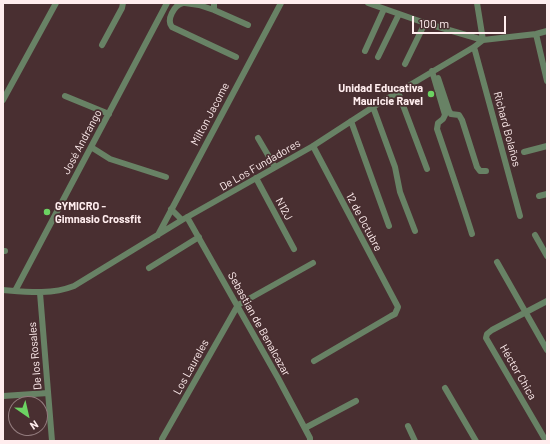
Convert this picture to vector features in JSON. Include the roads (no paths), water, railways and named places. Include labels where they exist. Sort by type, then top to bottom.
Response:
[{"type":"street","points":[[3,100],[56,3]]},
{"type":"street","points":[[102,45],[122,8],[123,3]]},
{"type":"street","name":"José Andrango","points":[[15,291],[167,3]]},
{"type":"street","points":[[236,57],[172,27],[169,21],[175,8],[179,4],[184,3],[198,5],[214,10],[248,26]]},
{"type":"street","points":[[214,3],[214,10]]},
{"type":"street","name":"Milton Jacome","points":[[157,235],[281,3]]},
{"type":"street","points":[[368,3],[425,23],[483,40],[536,34],[547,31]]},
{"type":"street","points":[[477,3],[483,40]]},
{"type":"street","points":[[365,51],[384,9]]},
{"type":"street","points":[[378,57],[399,14]]},
{"type":"street","points":[[405,64],[425,23]]},
{"type":"street","points":[[536,34],[547,81]]},
{"type":"street","name":"De Los Fundadores","points":[[3,290],[40,293],[61,290],[74,286],[157,235],[313,146],[373,107],[474,47],[483,40]]},
{"type":"street","name":"Richard Bolaños","points":[[474,47],[520,216]]},
{"type":"street","points":[[434,70],[449,111],[451,114],[459,115],[462,120],[477,168],[486,171]]},
{"type":"street","points":[[434,70],[445,115],[438,123],[438,129],[472,234]]},
{"type":"street","points":[[398,92],[427,169]]},
{"type":"street","points":[[65,96],[109,114]]},
{"type":"street","points":[[373,107],[395,167],[400,192],[414,231]]},
{"type":"street","points":[[351,121],[389,226]]},
{"type":"street","points":[[258,138],[275,167]]},
{"type":"street","name":"12 de Octubre","points":[[313,146],[398,307],[395,314],[314,361]]},
{"type":"street","points":[[524,152],[547,146]]},
{"type":"street","points":[[91,147],[110,159],[166,177]]},
{"type":"street","name":"N12J","points":[[256,178],[294,249]]},
{"type":"street","points":[[539,196],[547,194]]},
{"type":"street","name":"Sebastian de Benalcazar","points":[[172,209],[185,219],[199,237],[305,428],[310,441]]},
{"type":"street","points":[[535,235],[547,256]]},
{"type":"street","points":[[149,268],[199,237]]},
{"type":"street","points":[[497,262],[547,350]]},
{"type":"street","points":[[238,305],[313,263]]},
{"type":"street","name":"De los Rosales","points":[[40,293],[52,441]]},
{"type":"street","points":[[526,312],[547,301]]},
{"type":"street","name":"Los Laureles","points":[[162,439],[238,305]]},
{"type":"street","name":"Héctor Chica","points":[[526,312],[492,330],[487,334],[486,338],[546,441]]},
{"type":"street","points":[[445,388],[476,441]]},
{"type":"street","points":[[3,396],[48,394]]},
{"type":"street","points":[[305,428],[356,400]]},
{"type":"street","points":[[408,426],[415,441]]},
{"type":"place","name":"Unidad Educativa Mauricie Ravel","points":[[431,94]]},
{"type":"place","name":"GYMICRO - Gimnasio Crossfit","points":[[47,212]]}]
